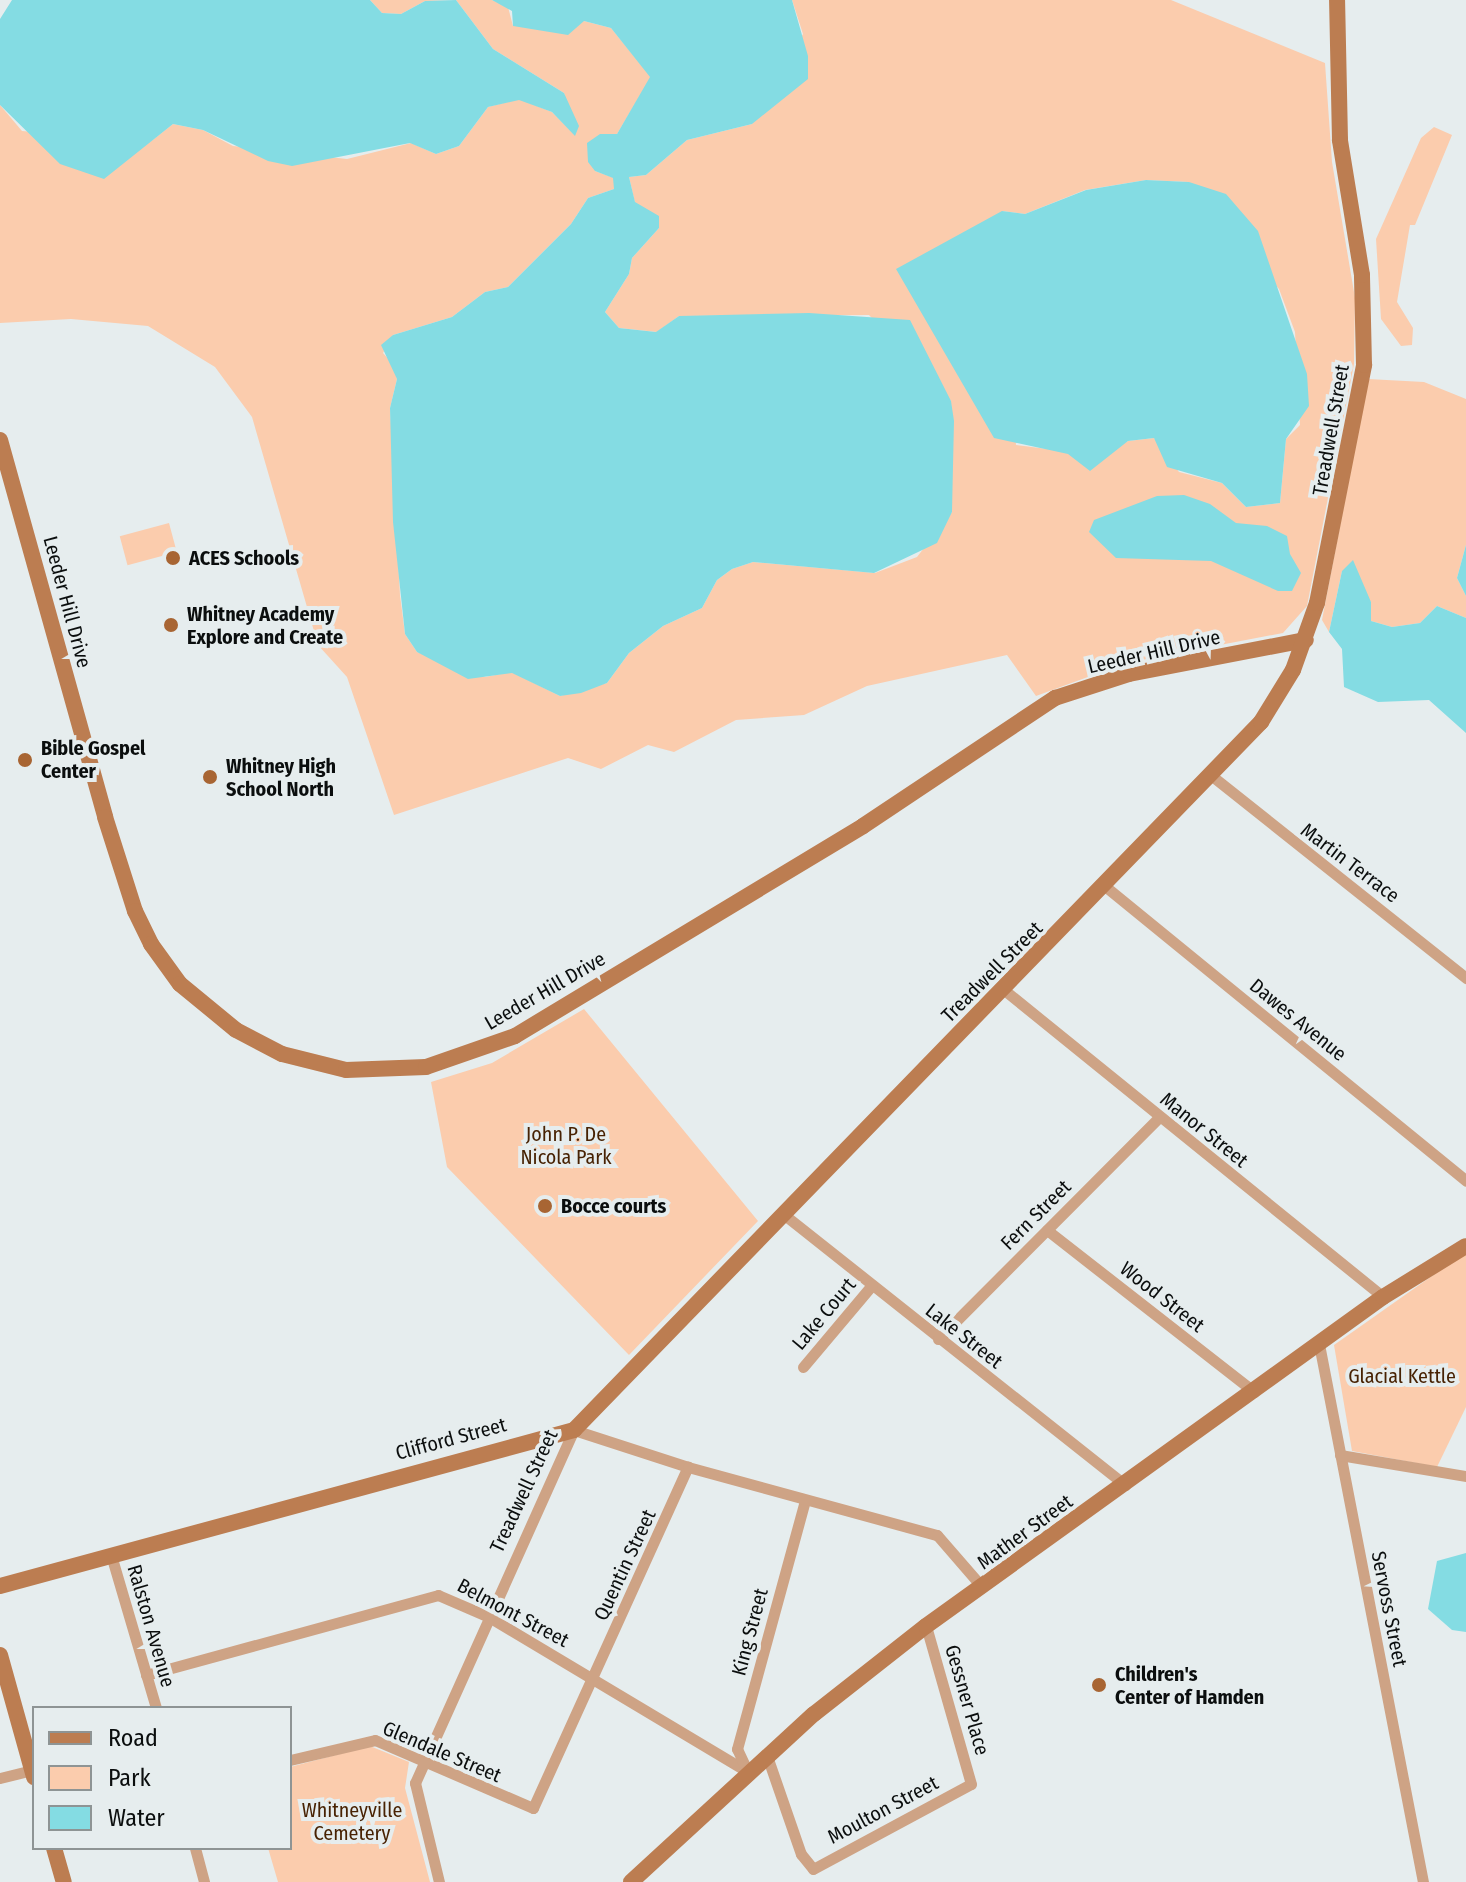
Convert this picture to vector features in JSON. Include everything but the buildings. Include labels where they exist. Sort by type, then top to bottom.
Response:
[{"type":"street","name":"Treadwell Street","points":[[439,1882],[415,1783],[574,1430],[782,1213],[1212,776],[1273,706],[1306,640],[1331,540],[1364,365],[1366,315],[1342,160],[1337,0]]},
{"type":"street","name":"Leeder Hill Drive","points":[[0,440],[109,831],[140,924],[180,984],[236,1030],[282,1054],[346,1070],[426,1067],[515,1036],[863,826],[1055,698],[1129,674],[1306,640]]},
{"type":"street","name":"Martin Terrace","points":[[1212,776],[1466,978]]},
{"type":"street","name":"Dawes Avenue","points":[[1106,887],[1466,1181]]},
{"type":"street","name":"Manor Street","points":[[1003,989],[1383,1297]]},
{"type":"street","name":"Fern Street","points":[[938,1339],[1159,1117]]},
{"type":"street","name":"Lake Street","points":[[782,1213],[1125,1485]]},
{"type":"street","name":"Wood Street","points":[[1047,1230],[1254,1392]]},
{"type":"street","name":"Mather Street","points":[[631,1882],[748,1772],[926,1626],[1383,1297],[1466,1246]]},
{"type":"street","name":"Lake Court","points":[[803,1367],[872,1285]]},
{"type":"street","name":"Servoss Street","points":[[1319,1344],[1423,1882]]},
{"type":"street","points":[[574,1430],[688,1467],[937,1535],[982,1587]]},
{"type":"street","name":"Clifford Street","points":[[0,1586],[574,1430]]},
{"type":"street","points":[[1340,1455],[1466,1476]]},
{"type":"street","name":"Quentin Street","points":[[533,1808],[688,1467]]},
{"type":"street","name":"King Street","points":[[748,1772],[737,1749],[805,1500]]},
{"type":"street","name":"Ralston Avenue","points":[[111,1555],[155,1706]]},
{"type":"street","name":"Belmont Street","points":[[146,1675],[429,1595],[449,1597],[593,1677],[748,1772]]},
{"type":"street","name":"Gessner Place","points":[[926,1626],[971,1784]]},
{"type":"street","points":[[0,1655],[32,1769]]},
{"type":"street","name":"Glendale Street","points":[[292,1760],[375,1740],[533,1808]]},
{"type":"street","name":"Moulton Street","points":[[767,1756],[801,1854],[813,1869],[971,1784]]},
{"type":"street","points":[[0,1778],[32,1773]]},
{"type":"street","points":[[55,1850],[64,1882]]},
{"type":"street","points":[[196,1850],[204,1882]]},
{"type":"green space","points":[[370,0],[450,0],[425,1],[401,14],[382,13]]},
{"type":"green space","points":[[456,0],[492,0],[508,7],[513,26],[584,21],[611,28],[651,77],[617,134],[610,137],[595,171],[614,178],[614,189],[588,198],[571,224],[508,287],[485,292],[452,317],[393,335],[383,353],[394,365],[397,379],[390,408],[400,595],[405,634],[417,652],[485,677],[512,672],[560,696],[607,683],[629,653],[663,626],[702,608],[717,580],[732,569],[753,562],[875,573],[917,557],[952,512],[951,401],[869,315],[679,316],[657,332],[619,328],[605,312],[629,274],[632,258],[659,228],[635,203],[629,177],[646,175],[687,140],[752,124],[803,34],[792,0],[1171,0],[1325,63],[1332,162],[1355,298],[1354,364],[1307,606],[1283,633],[1126,663],[1036,696],[1007,655],[867,686],[804,715],[736,720],[674,752],[648,745],[601,769],[568,758],[394,815],[347,677],[318,645],[252,417],[215,367],[148,326],[71,319],[0,323],[0,105],[22,131],[150,142],[173,124],[203,130],[233,146],[347,159],[411,143],[436,154],[459,146],[488,107],[519,99],[552,112],[575,135],[564,93],[493,49]],"holes":[[[1146,180],[1189,182],[1279,289],[1295,332],[1300,425],[1286,439],[1280,503],[1246,507],[1222,483],[1179,472],[1154,438],[1128,441],[1103,456],[1016,445],[1002,211],[1025,214],[1085,190]]]},
{"type":"green space","points":[[1434,127],[1452,135],[1415,225],[1410,225],[1397,302],[1413,328],[1412,345],[1401,346],[1381,319],[1376,239],[1421,138]]},
{"type":"green space","points":[[1368,379],[1424,382],[1466,399],[1466,545],[1457,578],[1466,596],[1466,618],[1437,606],[1420,623],[1392,627],[1371,621],[1371,602],[1342,571],[1329,632],[1322,620]]},
{"type":"green space","points":[[169,523],[177,552],[128,565],[120,536]]},
{"type":"green space","name":"John P. De Nicola Park","points":[[584,1009],[758,1221],[629,1355],[447,1167],[431,1082],[492,1063]]},
{"type":"green space","name":"Glacial Kettle","points":[[1466,1252],[1466,1407],[1437,1467],[1352,1451],[1334,1345]]},
{"type":"green space","name":"Whitneyville Cemetery","points":[[370,1746],[409,1762],[405,1788],[430,1882],[278,1882],[269,1850],[292,1850],[292,1766]]},
{"type":"water","points":[[12,0],[370,0],[382,13],[401,14],[425,1],[456,0],[493,49],[564,93],[579,126],[575,136],[552,112],[519,100],[488,107],[459,146],[436,154],[410,143],[292,166],[268,161],[203,130],[173,124],[104,179],[60,164],[0,105],[0,19]]},
{"type":"water","points":[[492,0],[792,0],[808,56],[808,79],[752,124],[687,140],[646,175],[629,177],[635,202],[659,216],[659,228],[632,258],[629,274],[605,312],[619,328],[656,332],[679,316],[809,313],[910,320],[951,401],[954,421],[952,512],[937,543],[874,573],[753,562],[732,569],[717,580],[702,608],[663,626],[629,653],[607,683],[581,693],[560,696],[512,673],[468,679],[417,652],[405,634],[393,522],[390,408],[397,379],[381,345],[393,335],[452,317],[485,292],[508,287],[571,224],[588,198],[614,189],[613,178],[595,171],[588,162],[587,143],[600,134],[617,134],[650,77],[611,28],[584,21],[568,35],[513,26],[512,11]]},
{"type":"water","points":[[1146,180],[1189,182],[1226,194],[1258,231],[1307,374],[1309,406],[1286,439],[1280,503],[1246,507],[1222,483],[1167,467],[1154,438],[1128,441],[1090,471],[1068,454],[994,438],[896,269],[1002,211],[1025,214],[1086,190]]},
{"type":"water","points":[[1184,495],[1210,504],[1236,523],[1267,526],[1287,536],[1290,554],[1301,573],[1292,591],[1278,591],[1211,561],[1116,558],[1089,532],[1094,520],[1157,496]]},
{"type":"water","points":[[1466,545],[1466,596],[1457,578]]},
{"type":"water","points":[[1353,560],[1371,602],[1371,621],[1392,627],[1420,623],[1437,606],[1466,618],[1466,733],[1429,700],[1378,702],[1344,687],[1342,649],[1329,632],[1342,571]]},
{"type":"water","points":[[1466,1553],[1466,1632],[1452,1630],[1428,1609],[1437,1561]]},
{"type":"place","name":"ACES Schools","points":[[173,558]]},
{"type":"place","name":"Whitney Academy Explore and Create","points":[[171,625]]},
{"type":"place","name":"Bible Gospel Center","points":[[25,760]]},
{"type":"place","name":"Whitney High School North","points":[[210,777]]},
{"type":"place","name":"Bocce courts","points":[[545,1206]]},
{"type":"place","name":"Children's Center of Hamden","points":[[1099,1685]]}]
